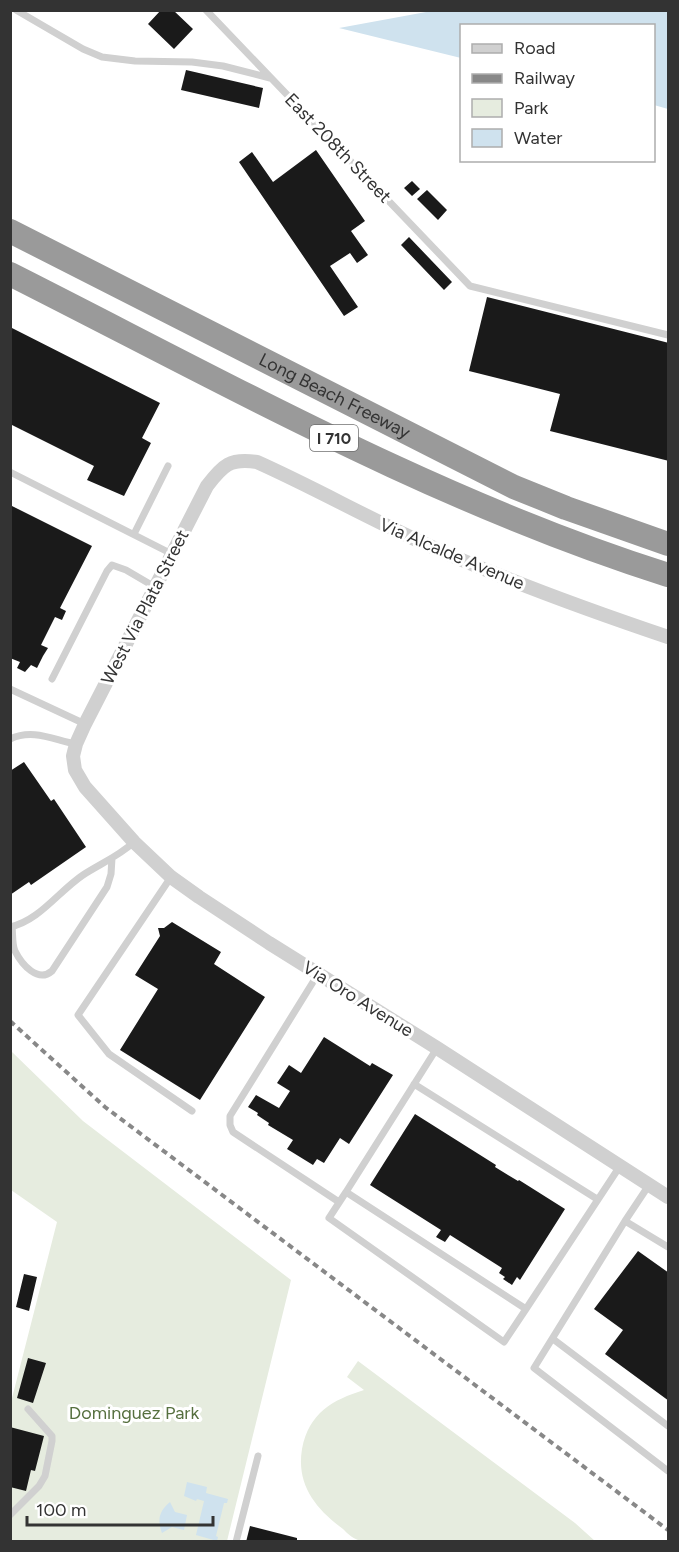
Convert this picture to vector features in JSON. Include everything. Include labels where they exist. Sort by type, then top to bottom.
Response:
[{"type":"highway","name":"Long Beach Freeway","points":[[10,231],[514,488],[669,544]]},
{"type":"highway","name":"Long Beach Freeway","points":[[10,274],[367,455],[447,492],[598,552],[669,575]]},
{"type":"highway","points":[[566,508],[669,526]]},
{"type":"street","name":"West Via Plata Street","points":[[75,770],[73,756],[76,744],[172,554],[213,478],[230,463],[241,460]]},
{"type":"street","name":"Via Alcalde Avenue","points":[[241,460],[257,462],[422,543],[522,585],[669,637]]},
{"type":"street","name":"Via Oro Avenue","points":[[75,770],[84,787],[134,842],[171,876],[199,897],[669,1197]]},
{"type":"lane","points":[[16,10],[83,49],[102,57],[192,62],[223,66],[271,78]]},
{"type":"lane","name":"East 208th Street","points":[[207,10],[470,286],[669,335]]},
{"type":"lane","points":[[134,534],[168,466]]},
{"type":"lane","points":[[10,472],[172,554]]},
{"type":"lane","points":[[51,679],[107,570],[112,565],[155,587]]},
{"type":"lane","points":[[10,689],[85,724]]},
{"type":"lane","points":[[10,739],[19,735],[36,734],[76,744]]},
{"type":"lane","points":[[112,858],[107,887],[52,971],[41,977],[30,970],[14,950],[11,927],[26,923],[81,877],[134,842]]},
{"type":"lane","points":[[171,876],[78,1015],[109,1054],[192,1111]]},
{"type":"lane","points":[[318,974],[230,1116],[230,1125],[233,1132],[339,1202]]},
{"type":"lane","points":[[437,1048],[329,1218],[504,1342],[620,1166]]},
{"type":"lane","points":[[414,1084],[597,1199]]},
{"type":"lane","points":[[649,1185],[534,1368],[669,1471]]},
{"type":"lane","points":[[346,1192],[526,1309]]},
{"type":"lane","points":[[625,1221],[669,1247]]},
{"type":"lane","points":[[552,1339],[669,1426]]},
{"type":"lane","points":[[10,1515],[39,1486],[45,1476],[52,1441],[52,1436],[28,1409]]},
{"type":"lane","points":[[236,1542],[258,1456]]},
{"type":"green space","name":"Dominguez Park","points":[[11,1051],[83,1121],[291,1280],[227,1541],[11,1541],[10,1406],[57,1222],[11,1190]]},
{"type":"green space","points":[[358,1361],[575,1523],[595,1541],[375,1543],[362,1542],[350,1535],[324,1513],[310,1495],[302,1474],[301,1462],[305,1437],[316,1417],[342,1398],[364,1390],[347,1377]]},
{"type":"water","points":[[437,10],[668,11],[668,109],[655,105],[655,24],[460,24],[460,58],[339,28]]},
{"type":"water","points":[[187,1482],[207,1487],[206,1493],[228,1499],[227,1503],[224,1503],[216,1536],[217,1541],[196,1535],[204,1501],[197,1499],[196,1501],[184,1496]]},
{"type":"water","points":[[170,1502],[175,1512],[187,1515],[184,1530],[172,1527],[162,1533],[160,1516]]},
{"type":"building","points":[[161,10],[173,10],[193,29],[174,49],[148,24]]},
{"type":"building","points":[[186,70],[263,88],[259,108],[181,90]]},
{"type":"building","points":[[316,150],[365,221],[351,231],[368,255],[357,263],[350,253],[330,266],[358,307],[344,316],[239,162],[252,152],[273,182]]},
{"type":"building","points":[[412,181],[420,189],[412,196],[404,188]]},
{"type":"building","points":[[427,190],[447,210],[438,220],[417,199]]},
{"type":"building","points":[[409,237],[452,282],[444,290],[401,245]]},
{"type":"building","points":[[487,297],[669,343],[669,461],[550,431],[560,394],[469,371]]},
{"type":"building","points":[[10,327],[160,403],[142,438],[151,443],[124,496],[87,480],[94,466],[10,424]]},
{"type":"building","points":[[10,505],[92,546],[60,608],[66,611],[62,620],[55,617],[41,645],[48,648],[37,668],[31,665],[25,672],[17,668],[20,662],[10,658]]},
{"type":"building","points":[[24,762],[51,801],[54,799],[86,847],[31,885],[29,882],[10,895],[10,771]]},
{"type":"building","points":[[172,922],[221,952],[214,964],[265,997],[200,1100],[120,1050],[158,989],[135,975],[160,936],[158,928],[164,928]]},
{"type":"building","points":[[324,1037],[370,1066],[372,1063],[393,1075],[349,1144],[340,1138],[324,1163],[317,1159],[313,1165],[287,1149],[293,1140],[268,1125],[269,1123],[257,1115],[258,1113],[248,1107],[256,1095],[279,1108],[290,1091],[277,1083],[289,1065],[301,1073]]},
{"type":"building","points":[[415,1114],[496,1165],[495,1167],[565,1209],[520,1280],[517,1277],[512,1285],[499,1273],[502,1268],[450,1235],[445,1242],[436,1237],[441,1230],[370,1185]]},
{"type":"building","points":[[638,1251],[669,1273],[669,1401],[605,1354],[623,1330],[594,1309]]},
{"type":"building","points":[[24,1274],[37,1277],[29,1311],[16,1307]]},
{"type":"building","points":[[28,1358],[46,1363],[33,1403],[17,1398]]},
{"type":"building","points":[[10,1427],[44,1436],[35,1471],[31,1470],[26,1491],[10,1487]]},
{"type":"building","points":[[250,1526],[297,1538],[297,1542],[246,1542]]},
{"type":"railway","points":[[10,1021],[105,1107],[668,1530]]}]
